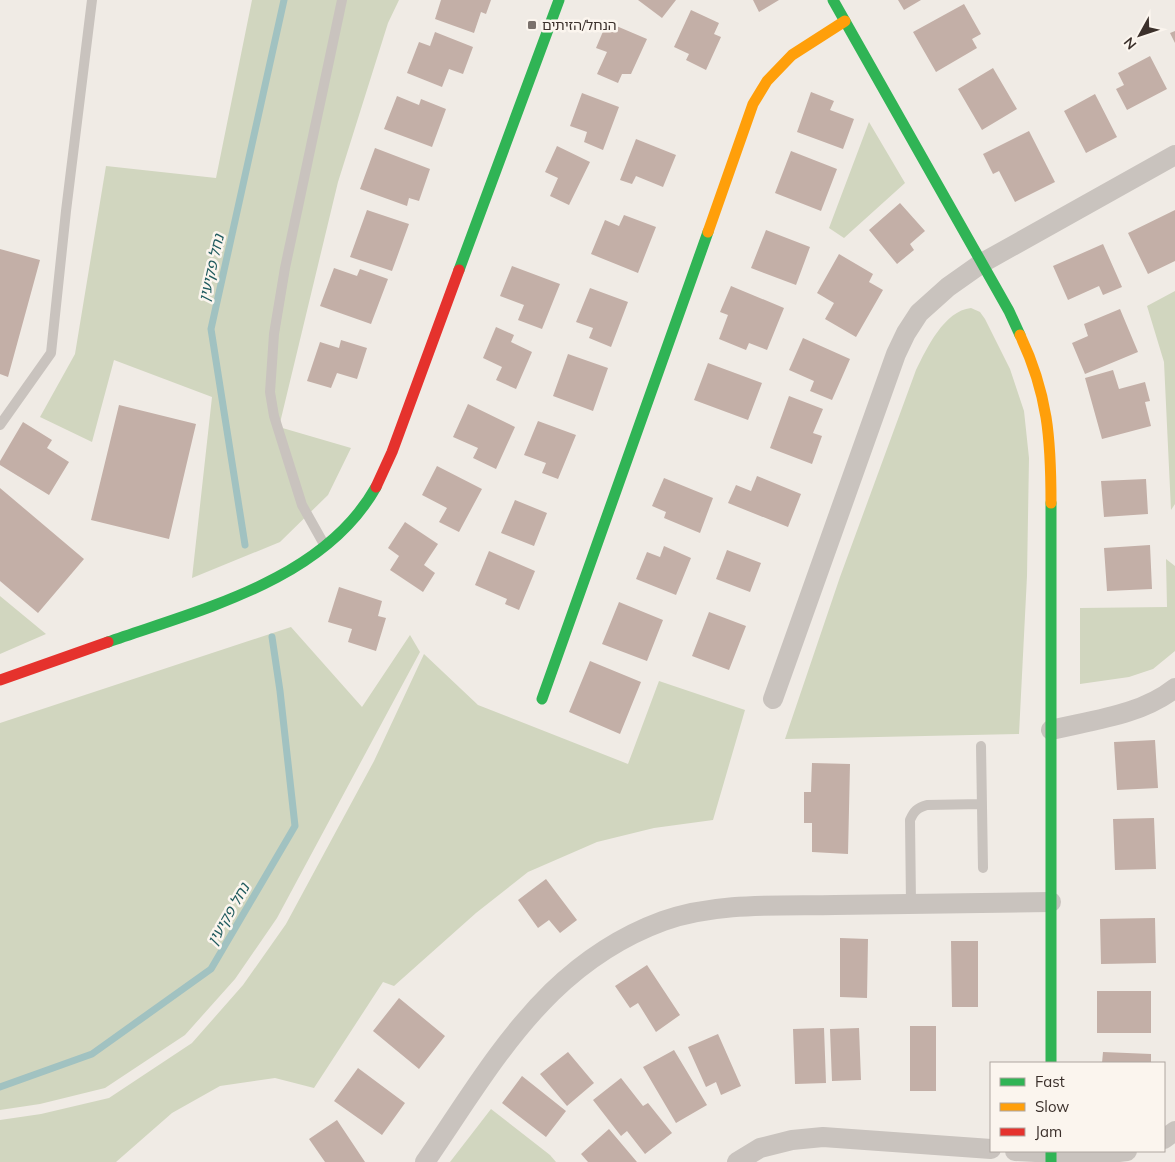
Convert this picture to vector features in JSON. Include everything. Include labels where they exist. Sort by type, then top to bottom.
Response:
[{"type":"street","points":[[0,680],[235,597],[306,562],[326,547],[357,517],[376,488],[392,452],[559,0]]},
{"type":"street","points":[[833,0],[1009,311],[1029,354],[1044,400],[1050,459],[1051,1062]]},
{"type":"street","points":[[542,699],[753,104],[767,81],[792,55],[845,21]]},
{"type":"street","points":[[773,699],[896,354],[906,333],[919,313],[948,286],[982,263],[1175,155]]},
{"type":"street","points":[[1051,730],[1143,707],[1175,688]]},
{"type":"street","points":[[425,1162],[487,1070],[512,1038],[552,993],[582,966],[620,940],[663,921],[704,911],[759,906],[1051,902]]},
{"type":"street","points":[[737,1162],[760,1148],[792,1140],[823,1137],[990,1149]]},
{"type":"street","points":[[1024,1152],[1051,1155],[1096,1155],[1120,1152]]},
{"type":"lane","points":[[0,425],[51,353],[92,0]]},
{"type":"lane","points":[[326,547],[302,505],[274,416],[270,392],[274,334],[284,268],[342,0]]},
{"type":"lane","points":[[981,746],[983,868]]},
{"type":"lane","points":[[911,904],[910,820],[914,811],[926,805],[982,804]]},
{"type":"green space","points":[[252,0],[399,0],[388,23],[338,182],[279,427],[351,448],[328,495],[280,542],[192,578],[212,397],[114,360],[92,442],[40,417],[75,354],[106,166],[216,178]]},
{"type":"green space","points":[[869,122],[905,183],[844,238],[829,228]]},
{"type":"green space","points":[[1175,291],[1175,504],[1171,510],[1164,362],[1147,306]]},
{"type":"green space","points":[[971,308],[980,312],[985,319],[1010,369],[1024,411],[1029,458],[1027,576],[1019,734],[785,739],[840,577],[916,370],[931,342],[945,323],[961,311]]},
{"type":"green space","points":[[1166,559],[1175,566],[1175,651],[1153,669],[1129,677],[1080,684],[1080,608],[1167,607]]},
{"type":"green space","points":[[0,596],[46,634],[0,654]]},
{"type":"green space","points":[[291,627],[362,707],[410,635],[420,652],[277,918],[235,979],[185,1035],[105,1088],[40,1104],[0,1110],[0,723]]},
{"type":"green space","points":[[424,654],[478,705],[628,764],[659,681],[745,710],[713,820],[654,828],[597,842],[528,872],[476,913],[394,986],[383,982],[314,1088],[275,1078],[220,1086],[172,1113],[116,1162],[0,1162],[0,1120],[41,1114],[109,1098],[192,1043],[243,985],[286,924],[374,761]]},
{"type":"green space","points":[[491,1109],[550,1155],[556,1162],[450,1162]]},
{"type":"building","points":[[441,0],[491,0],[486,14],[481,12],[474,33],[435,19]]},
{"type":"building","points":[[638,0],[676,0],[662,18]]},
{"type":"building","points":[[753,0],[779,0],[759,12]]},
{"type":"building","points":[[898,0],[921,0],[904,10]]},
{"type":"building","points":[[964,4],[981,34],[972,39],[977,48],[936,72],[913,32]]},
{"type":"building","points":[[691,10],[719,23],[714,34],[721,37],[706,70],[686,60],[689,54],[674,47]]},
{"type":"building","points":[[607,22],[647,39],[631,74],[622,74],[618,83],[597,74],[607,52],[596,48]]},
{"type":"building","points":[[1175,31],[1175,43],[1170,33]]},
{"type":"building","points":[[435,32],[473,47],[463,74],[449,69],[442,87],[407,73],[419,42],[430,46]]},
{"type":"building","points":[[1150,56],[1167,89],[1127,110],[1116,89],[1124,85],[1118,73]]},
{"type":"building","points":[[993,68],[1017,109],[982,130],[958,89]]},
{"type":"building","points":[[811,92],[834,101],[830,110],[854,119],[843,149],[797,132]]},
{"type":"building","points":[[582,93],[619,107],[603,150],[584,142],[587,132],[570,126]]},
{"type":"building","points":[[1095,94],[1117,137],[1086,153],[1064,111]]},
{"type":"building","points":[[397,96],[419,105],[421,99],[446,109],[432,147],[384,129]]},
{"type":"building","points":[[1029,131],[1055,182],[1015,202],[999,171],[993,174],[983,154]]},
{"type":"building","points":[[636,139],[676,155],[663,187],[636,176],[632,184],[620,180]]},
{"type":"building","points":[[557,146],[590,162],[569,205],[550,196],[558,178],[545,172]]},
{"type":"building","points":[[375,148],[430,169],[419,201],[409,198],[407,206],[360,189]]},
{"type":"building","points":[[791,151],[837,169],[821,211],[775,193]]},
{"type":"building","points":[[900,203],[925,231],[910,244],[914,250],[897,264],[869,230]]},
{"type":"building","points":[[367,210],[409,224],[392,271],[350,257]]},
{"type":"building","points":[[1175,210],[1175,261],[1148,274],[1128,233]]},
{"type":"building","points":[[624,215],[656,227],[638,273],[591,254],[605,220],[619,226]]},
{"type":"building","points":[[766,230],[810,247],[796,285],[751,268]]},
{"type":"building","points":[[1103,244],[1122,287],[1103,295],[1099,286],[1068,300],[1053,266]]},
{"type":"building","points":[[0,249],[40,260],[8,377],[0,374]]},
{"type":"building","points":[[839,254],[873,274],[869,282],[883,290],[856,337],[825,319],[834,303],[817,293]]},
{"type":"building","points":[[512,266],[560,284],[542,329],[518,320],[524,305],[500,296]]},
{"type":"building","points":[[334,268],[357,276],[360,269],[388,279],[371,324],[320,306]]},
{"type":"building","points":[[731,286],[784,308],[767,350],[749,343],[746,350],[719,339],[728,315],[720,312]]},
{"type":"building","points":[[590,288],[628,302],[611,347],[589,338],[593,328],[576,322]]},
{"type":"building","points":[[1120,309],[1138,352],[1085,374],[1072,343],[1088,336],[1084,324]]},
{"type":"building","points":[[496,327],[514,335],[511,342],[532,352],[516,389],[496,380],[502,367],[483,358]]},
{"type":"building","points":[[803,338],[850,359],[832,400],[810,391],[814,381],[789,370]]},
{"type":"building","points":[[341,340],[367,348],[357,379],[337,373],[331,388],[307,381],[320,342],[339,348]]},
{"type":"building","points":[[568,354],[608,368],[593,411],[553,396]]},
{"type":"building","points":[[708,363],[762,383],[748,420],[694,400]]},
{"type":"building","points":[[1113,370],[1119,389],[1145,382],[1150,401],[1145,402],[1151,426],[1102,439],[1085,378]]},
{"type":"building","points":[[789,396],[823,409],[813,433],[822,436],[812,464],[770,448]]},
{"type":"building","points":[[468,404],[515,427],[496,469],[473,458],[478,448],[453,437]]},
{"type":"building","points":[[119,405],[196,424],[169,539],[91,520]]},
{"type":"building","points":[[538,421],[576,435],[558,479],[542,473],[546,463],[524,455]]},
{"type":"building","points":[[23,422],[52,440],[47,448],[69,462],[49,495],[0,465],[0,461]]},
{"type":"building","points":[[437,466],[482,489],[459,532],[439,522],[447,508],[422,495]]},
{"type":"building","points":[[757,476],[801,494],[788,527],[728,503],[736,485],[751,491]]},
{"type":"building","points":[[664,478],[713,498],[700,533],[664,518],[666,512],[652,506]]},
{"type":"building","points":[[1146,479],[1148,514],[1104,517],[1101,481]]},
{"type":"building","points":[[0,488],[84,559],[38,613],[0,581]]},
{"type":"building","points":[[515,500],[547,513],[534,546],[501,533]]},
{"type":"building","points":[[405,522],[438,544],[424,565],[435,573],[423,592],[390,570],[399,556],[388,548]]},
{"type":"building","points":[[1150,545],[1152,589],[1107,591],[1104,548]]},
{"type":"building","points":[[664,546],[691,558],[676,595],[636,579],[647,552],[660,557]]},
{"type":"building","points":[[727,550],[761,563],[750,592],[716,579]]},
{"type":"building","points":[[489,551],[535,571],[519,610],[505,604],[507,599],[475,585]]},
{"type":"building","points":[[339,587],[382,601],[378,616],[386,618],[376,651],[348,642],[352,629],[328,622]]},
{"type":"building","points":[[619,602],[663,620],[647,661],[602,644]]},
{"type":"building","points":[[709,612],[746,626],[729,670],[692,656]]},
{"type":"building","points":[[590,661],[641,682],[620,734],[569,712]]},
{"type":"building","points":[[1155,740],[1158,788],[1117,790],[1114,742]]},
{"type":"building","points":[[812,763],[850,764],[848,854],[812,852],[812,823],[804,823],[804,792],[811,792]]},
{"type":"building","points":[[1154,818],[1156,869],[1115,870],[1113,819]]},
{"type":"building","points":[[546,879],[577,920],[560,933],[549,920],[538,928],[518,900]]},
{"type":"building","points":[[1155,918],[1156,963],[1101,964],[1100,919]]},
{"type":"building","points":[[840,938],[868,939],[867,998],[840,997]]},
{"type":"building","points":[[951,941],[978,941],[978,1007],[952,1007]]},
{"type":"building","points":[[647,965],[680,1015],[656,1032],[638,1003],[630,1008],[615,986]]},
{"type":"building","points":[[1097,991],[1151,991],[1151,1033],[1097,1033]]},
{"type":"building","points":[[399,998],[445,1036],[419,1069],[373,1031]]},
{"type":"building","points":[[910,1026],[936,1026],[936,1091],[910,1091]]},
{"type":"building","points":[[824,1028],[826,1083],[795,1084],[793,1029]]},
{"type":"building","points":[[859,1028],[861,1080],[832,1081],[830,1029]]},
{"type":"building","points":[[718,1034],[741,1086],[721,1095],[716,1082],[706,1087],[688,1047]]},
{"type":"building","points":[[674,1050],[707,1105],[676,1123],[643,1067]]},
{"type":"building","points":[[568,1052],[594,1083],[567,1106],[540,1074]]},
{"type":"building","points":[[1103,1052],[1151,1054],[1151,1062],[1102,1062]]},
{"type":"building","points":[[358,1068],[405,1103],[382,1135],[334,1101]]},
{"type":"building","points":[[522,1076],[566,1111],[546,1137],[502,1103]]},
{"type":"building","points":[[621,1078],[643,1106],[648,1103],[672,1133],[645,1154],[627,1131],[621,1136],[593,1100]]},
{"type":"building","points":[[337,1120],[365,1162],[325,1162],[309,1139]]},
{"type":"building","points":[[609,1129],[637,1162],[588,1162],[581,1154]]},
{"type":"waterway","name":"נחל פקיעין","points":[[245,545],[211,329],[284,0]]},
{"type":"waterway","name":"נחל פקיעין","points":[[0,1087],[92,1054],[211,969],[295,826],[272,637]]},
{"type":"traffic: fast","points":[[459,270],[559,0]]},
{"type":"traffic: fast","points":[[833,0],[1009,311],[1020,335]]},
{"type":"traffic: fast","points":[[542,699],[708,232]]},
{"type":"traffic: fast","points":[[108,642],[220,603],[258,587],[293,568],[325,546],[353,519],[376,487]]},
{"type":"traffic: fast","points":[[1051,503],[1051,1062]]},
{"type":"traffic: fast","points":[[1051,1152],[1051,1162]]},
{"type":"traffic: slow","points":[[708,232],[753,104],[767,81],[792,55],[845,21]]},
{"type":"traffic: slow","points":[[1020,335],[1037,377],[1046,417],[1049,437],[1051,503]]},
{"type":"traffic: jam","points":[[376,487],[392,452],[459,270]]},
{"type":"traffic: jam","points":[[0,680],[108,642]]},
{"type":"place","name":"הנחל/הזיתים","points":[[532,25]]}]
